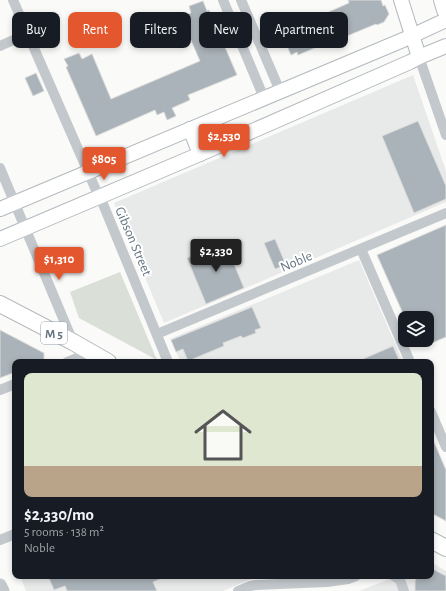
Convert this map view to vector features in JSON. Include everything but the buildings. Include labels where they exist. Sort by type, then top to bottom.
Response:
[{"type":"highway","points":[[443,0],[446,10]]},
{"type":"main road","points":[[401,0],[419,57]]},
{"type":"main road","points":[[0,209],[412,36],[446,20]]},
{"type":"main road","points":[[0,239],[200,154],[441,48]]},
{"type":"main road","points":[[190,129],[200,154]]},
{"type":"main road","name":"M 5","points":[[0,304],[103,359]]},
{"type":"main road","points":[[434,542],[446,548]]},
{"type":"street","name":"Gibson Street","points":[[12,0],[17,12]]},
{"type":"street","points":[[223,0],[264,98]]},
{"type":"street","points":[[241,0],[280,91]]},
{"type":"street","points":[[0,46],[12,41]]},
{"type":"street","name":"Gibson Street","points":[[33,48],[103,204],[167,359]]},
{"type":"street","points":[[419,57],[446,135]]},
{"type":"street","points":[[0,168],[73,342]]},
{"type":"street","name":"Noble","points":[[157,334],[446,212]]},
{"type":"street","points":[[361,248],[409,359]]},
{"type":"street","points":[[75,359],[91,352]]},
{"type":"street","points":[[0,390],[12,385]]},
{"type":"street","points":[[434,419],[446,447]]},
{"type":"street","points":[[0,540],[12,535]]},
{"type":"street","points":[[238,591],[256,585],[327,582],[348,579]]},
{"type":"street","points":[[398,579],[404,591]]},
{"type":"street","points":[[0,585],[2,591]]},
{"type":"shaded area","points":[[413,75],[446,171],[446,202],[164,323],[114,203]]},
{"type":"shaded area","points":[[359,260],[402,359],[180,359],[170,339]]},
{"type":"shaded area","points":[[120,272],[157,359],[79,318],[70,292]]},
{"type":"shaded area","points":[[434,564],[446,571],[446,591],[359,591],[389,579],[434,579]]},
{"type":"shaded area","points":[[21,579],[251,579],[223,591],[26,591]]}]
